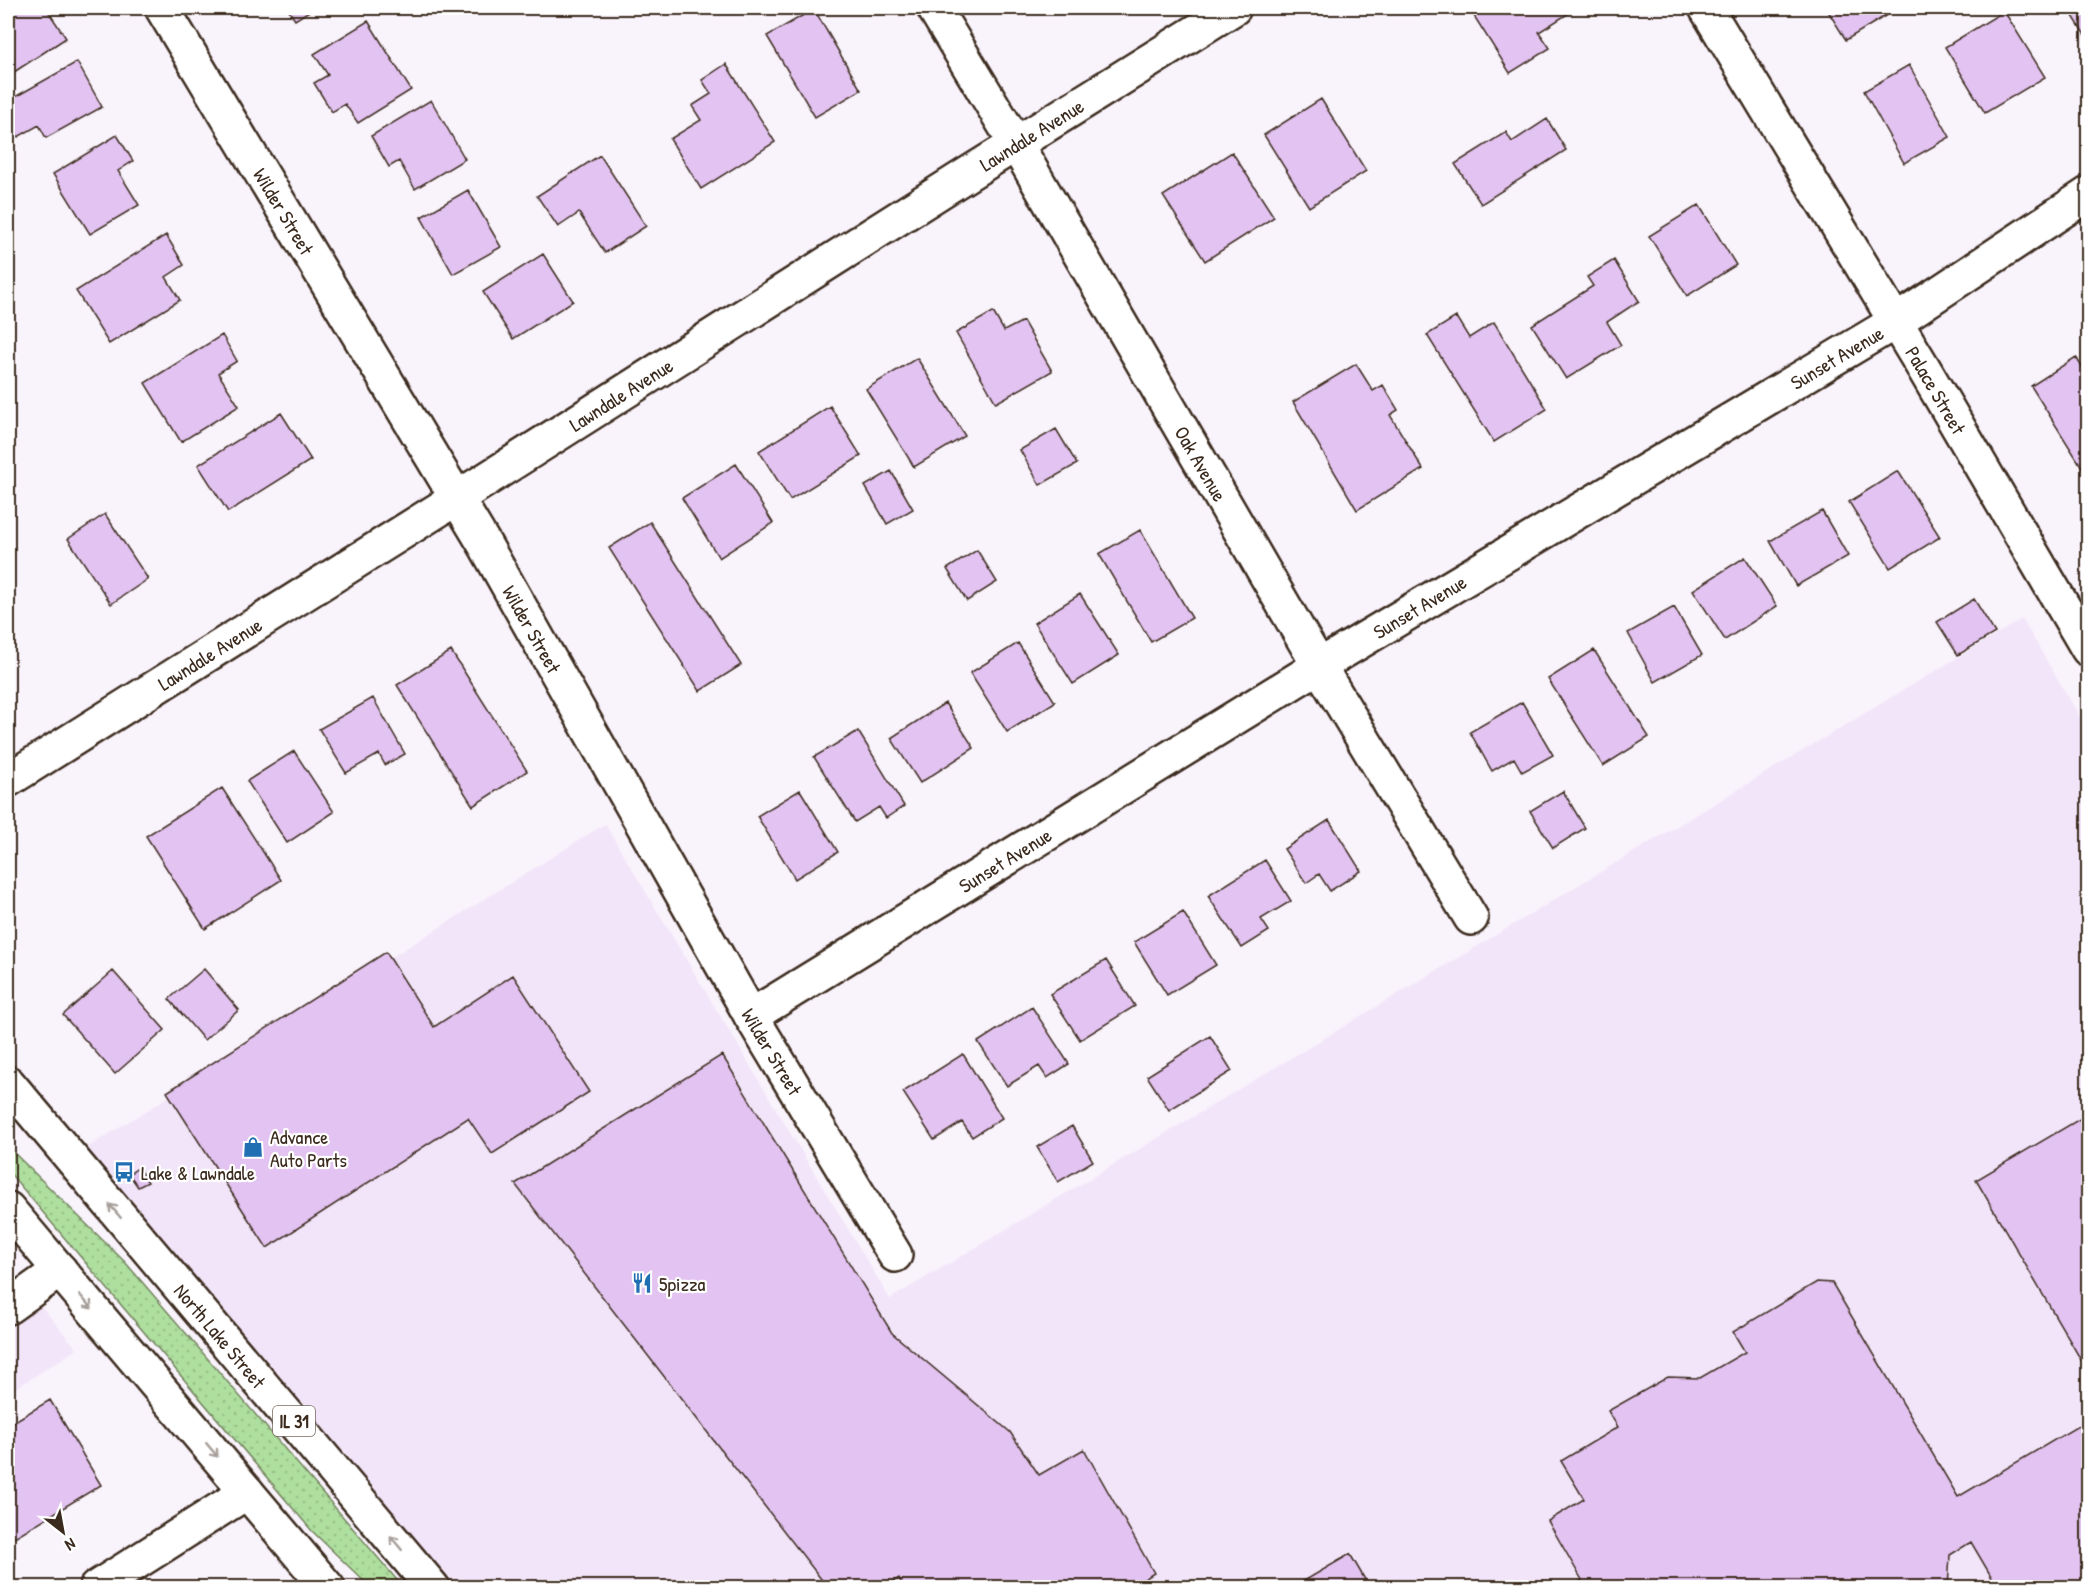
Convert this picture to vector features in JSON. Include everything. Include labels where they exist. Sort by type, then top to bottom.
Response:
[{"type":"street","name":"Wilder Street","points":[[162,8],[458,498],[752,1016],[895,1255]]},
{"type":"street","name":"Oak Avenue","points":[[934,8],[1016,144],[1319,666],[1471,918]]},
{"type":"street","name":"Lawndale Avenue","points":[[8,780],[1234,8]]},
{"type":"street","name":"Palace Street","points":[[1706,8],[2088,649]]},
{"type":"street","name":"Sunset Avenue","points":[[752,1016],[1319,666],[1895,322],[2088,194]]},
{"type":"street","name":"North Lake Street","points":[[8,1083],[433,1587]]},
{"type":"street","points":[[8,1209],[247,1492],[319,1585]]},
{"type":"street","points":[[8,1306],[60,1270]]},
{"type":"street","points":[[96,1587],[247,1492]]},
{"type":"shaded area","points":[[2022,619],[2088,731],[2088,1587],[449,1587],[77,1154],[605,824],[890,1299]]},
{"type":"shaded area","points":[[8,1267],[77,1349],[8,1393]]},
{"type":"green space","points":[[8,1147],[125,1262],[403,1587],[370,1587],[312,1531],[8,1171]]},
{"type":"building","points":[[8,8],[46,8],[66,38],[8,76]]},
{"type":"building","points":[[287,8],[314,8],[295,20]]},
{"type":"building","points":[[1469,8],[1573,8],[1574,10],[1539,32],[1550,48],[1510,73]]},
{"type":"building","points":[[1826,8],[1893,8],[1895,10],[1846,40]]},
{"type":"building","points":[[2068,8],[2088,8],[2088,40]]},
{"type":"building","points":[[814,9],[861,90],[815,117],[767,36]]},
{"type":"building","points":[[2004,11],[2045,77],[1985,113],[1945,47]]},
{"type":"building","points":[[368,21],[411,90],[358,123],[345,104],[332,112],[314,83],[328,75],[314,54]]},
{"type":"building","points":[[77,62],[102,107],[46,138],[39,125],[18,137],[8,118],[8,101]]},
{"type":"building","points":[[726,64],[775,142],[701,189],[670,139],[701,120],[692,106],[711,94],[702,80]]},
{"type":"building","points":[[1909,65],[1950,137],[1904,163],[1864,91]]},
{"type":"building","points":[[1321,99],[1366,171],[1309,207],[1264,135]]},
{"type":"building","points":[[431,100],[465,159],[415,189],[399,161],[389,167],[371,136]]},
{"type":"building","points":[[1547,119],[1566,150],[1481,204],[1455,164],[1506,132],[1512,142]]},
{"type":"building","points":[[117,135],[133,161],[118,171],[139,205],[90,234],[53,174]]},
{"type":"building","points":[[1232,152],[1274,217],[1205,261],[1163,196]]},
{"type":"building","points":[[600,155],[646,226],[605,253],[579,213],[558,227],[537,196]]},
{"type":"building","points":[[468,190],[501,247],[453,274],[421,217]]},
{"type":"building","points":[[1699,205],[1736,265],[1687,296],[1649,236]]},
{"type":"building","points":[[166,235],[184,265],[166,277],[180,300],[109,344],[76,291]]},
{"type":"building","points":[[543,254],[573,301],[513,339],[483,292]]},
{"type":"building","points":[[1614,260],[1639,301],[1607,322],[1621,345],[1566,379],[1532,325],[1593,286],[1587,277]]},
{"type":"building","points":[[993,312],[1004,331],[1023,321],[1052,371],[996,403],[956,333]]},
{"type":"building","points":[[1456,317],[1469,338],[1494,322],[1547,409],[1494,442],[1427,335]]},
{"type":"building","points":[[222,335],[237,361],[218,373],[239,406],[181,442],[145,383]]},
{"type":"building","points":[[2076,357],[2088,377],[2088,470],[2085,472],[2031,386]]},
{"type":"building","points":[[917,358],[965,436],[914,467],[866,389]]},
{"type":"building","points":[[1356,364],[1373,391],[1383,385],[1398,410],[1390,415],[1423,469],[1357,510],[1293,402]]},
{"type":"building","points":[[830,406],[861,456],[790,500],[759,451]]},
{"type":"building","points":[[281,413],[311,460],[228,512],[198,465]]},
{"type":"building","points":[[1056,429],[1077,464],[1040,485],[1020,450]]},
{"type":"building","points":[[736,464],[773,523],[719,558],[682,498]]},
{"type":"building","points":[[891,471],[913,509],[887,524],[865,486]]},
{"type":"building","points":[[1898,471],[1940,537],[1890,568],[1849,502]]},
{"type":"building","points":[[1822,511],[1848,556],[1796,586],[1770,541]]},
{"type":"building","points":[[105,514],[148,579],[111,604],[68,539]]},
{"type":"building","points":[[650,522],[741,665],[700,691],[609,548]]},
{"type":"building","points":[[1140,530],[1192,618],[1151,642],[1099,554]]},
{"type":"building","points":[[977,550],[997,582],[967,601],[947,569]]},
{"type":"building","points":[[1745,557],[1777,606],[1725,640],[1693,590]]},
{"type":"building","points":[[1080,594],[1119,655],[1073,684],[1034,623]]},
{"type":"building","points":[[1974,599],[1995,633],[1958,655],[1937,622]]},
{"type":"building","points":[[1674,607],[1702,655],[1655,682],[1628,633]]},
{"type":"building","points":[[1018,643],[1055,702],[1007,732],[970,673]]},
{"type":"building","points":[[1594,650],[1649,737],[1603,766],[1548,679]]},
{"type":"building","points":[[451,651],[527,771],[473,806],[397,685]]},
{"type":"building","points":[[373,698],[405,754],[385,765],[379,754],[346,773],[319,729]]},
{"type":"building","points":[[1522,702],[1553,755],[1522,772],[1514,758],[1492,771],[1470,732]]},
{"type":"building","points":[[945,703],[974,748],[920,783],[891,738]]},
{"type":"building","points":[[858,731],[904,806],[886,818],[879,807],[855,822],[814,757]]},
{"type":"building","points":[[294,751],[334,812],[287,843],[247,781]]},
{"type":"building","points":[[222,788],[281,880],[205,929],[146,836]]},
{"type":"building","points":[[800,790],[838,852],[795,879],[757,816]]},
{"type":"building","points":[[1563,791],[1585,828],[1553,848],[1530,811]]},
{"type":"building","points":[[1329,820],[1361,871],[1330,891],[1319,874],[1306,883],[1284,849]]},
{"type":"building","points":[[1265,860],[1291,901],[1261,919],[1269,931],[1242,948],[1208,896]]},
{"type":"building","points":[[1183,912],[1216,965],[1167,995],[1134,942]]},
{"type":"building","points":[[386,952],[434,1027],[513,975],[589,1092],[492,1154],[468,1118],[267,1248],[167,1092]]},
{"type":"building","points":[[1106,960],[1135,1006],[1080,1040],[1050,994]]},
{"type":"building","points":[[204,969],[239,1010],[204,1040],[169,999]]},
{"type":"building","points":[[113,971],[165,1030],[115,1074],[63,1015]]},
{"type":"building","points":[[1032,1007],[1069,1064],[1047,1078],[1039,1066],[1007,1086],[978,1042]]},
{"type":"building","points":[[1210,1036],[1232,1071],[1169,1110],[1147,1076]]},
{"type":"building","points":[[963,1054],[1002,1118],[972,1137],[962,1122],[934,1140],[903,1092]]},
{"type":"building","points":[[722,1055],[892,1333],[1010,1432],[1039,1475],[1084,1449],[1154,1573],[1130,1588],[904,1588],[899,1578],[883,1588],[828,1588],[515,1184]]},
{"type":"building","points":[[2088,1114],[2088,1372],[1976,1180]]},
{"type":"building","points":[[1072,1126],[1093,1161],[1058,1182],[1037,1147]]},
{"type":"building","points":[[138,1168],[148,1182],[138,1187],[129,1174]]},
{"type":"building","points":[[1817,1282],[1832,1283],[1958,1497],[2088,1420],[2088,1588],[1998,1588],[1971,1542],[1950,1555],[1948,1588],[1569,1588],[1582,1580],[1548,1521],[1584,1499],[1561,1461],[1618,1427],[1608,1411],[1668,1377],[1700,1378],[1745,1352],[1733,1332]]},
{"type":"building","points":[[50,1400],[101,1485],[8,1541],[8,1425]]},
{"type":"building","points":[[1350,1554],[1370,1588],[1292,1588]]},
{"type":"place","name":"Advance Auto Parts","points":[[253,1147]]},
{"type":"place","name":"Lake & Lawndale","points":[[124,1172]]},
{"type":"place","name":"5pizza","points":[[642,1283]]}]
